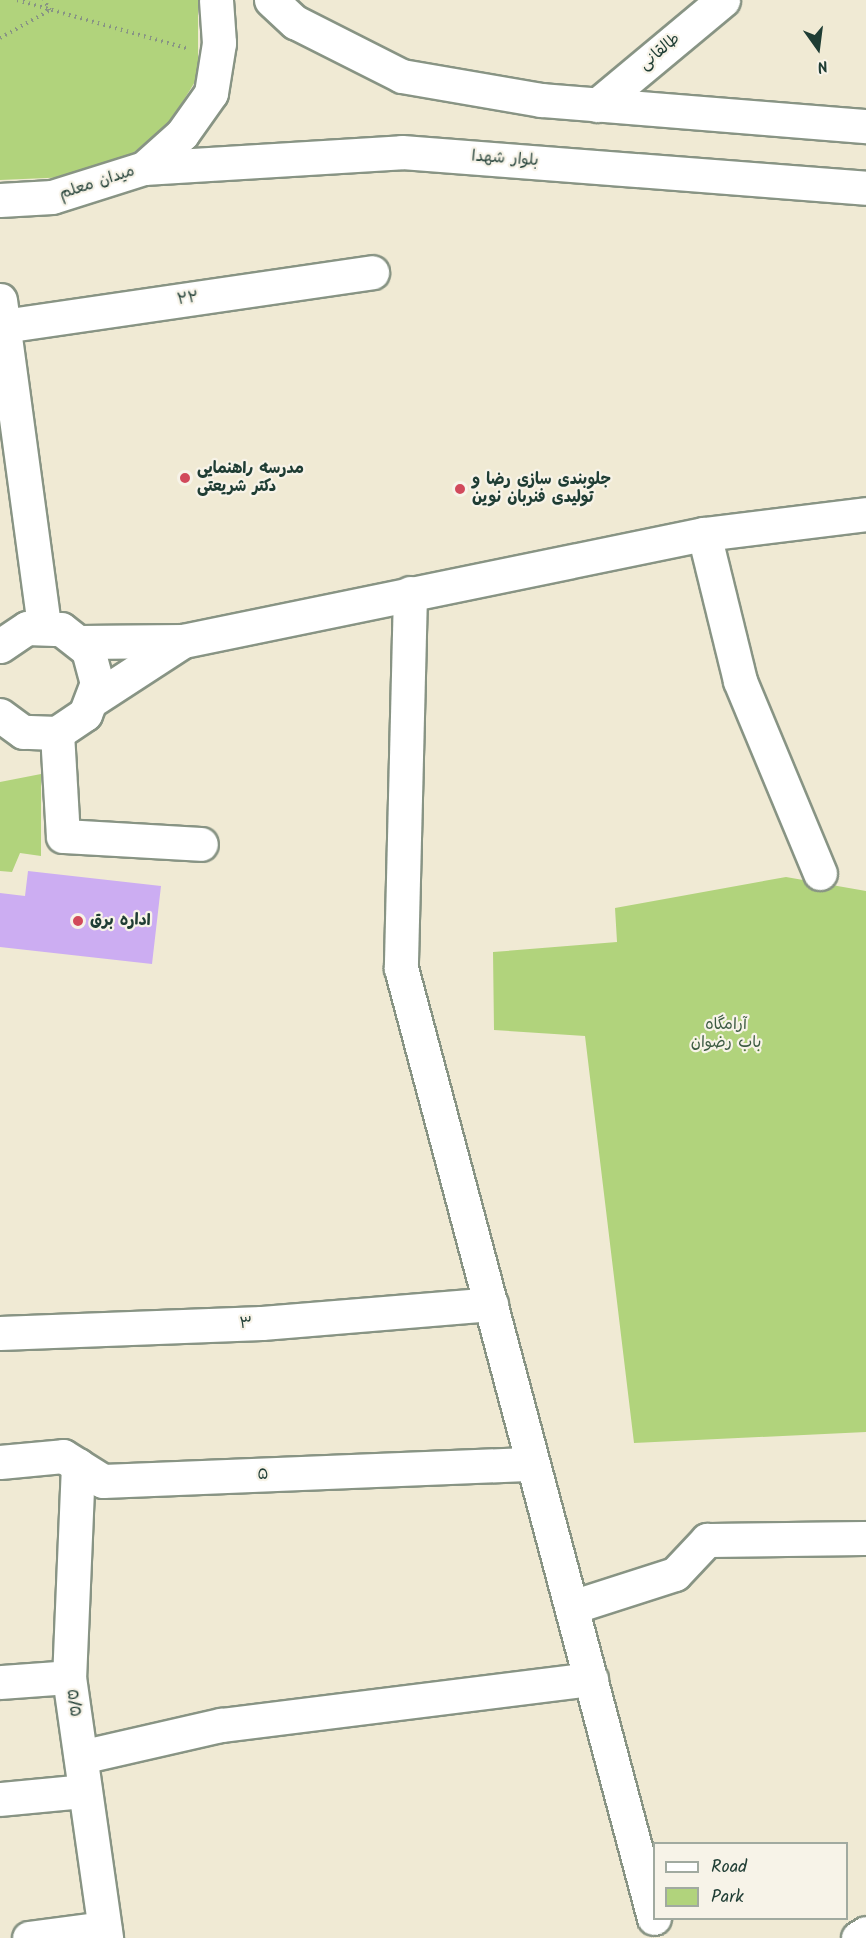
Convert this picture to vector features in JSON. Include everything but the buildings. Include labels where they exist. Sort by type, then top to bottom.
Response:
[{"type":"street","name":"میدان معلم","points":[[0,200],[52,197],[144,168],[182,134],[211,93],[217,57],[216,0]]},
{"type":"street","points":[[271,0],[295,22],[402,76],[597,105],[866,126]]},
{"type":"street","name":"طالقانی","points":[[597,105],[723,0]]},
{"type":"street","name":"بلوار شهدا","points":[[144,168],[402,152],[866,188]]},
{"type":"street","name":"۲۲","points":[[2,313],[372,272]]},
{"type":"street","points":[[2,313],[9,431],[44,626]]},
{"type":"street","points":[[81,642],[183,641],[704,534],[866,514]]},
{"type":"street","points":[[704,534],[740,681],[820,873]]},
{"type":"street","points":[[410,593],[401,968],[653,1911]]},
{"type":"street","points":[[0,646],[12,635],[44,626],[61,629],[81,642],[95,665],[94,699]]},
{"type":"street","points":[[0,741],[48,734],[79,720],[94,699],[183,641]]},
{"type":"street","points":[[0,715],[23,732],[48,734]]},
{"type":"street","points":[[48,734],[63,836],[201,844]]},
{"type":"street","name":"۳","points":[[0,1333],[262,1323],[491,1304]]},
{"type":"street","name":"۵","points":[[0,1462],[63,1456],[103,1481],[533,1464]]},
{"type":"street","name":"۵/۵","points":[[78,1465],[69,1677],[105,1933]]},
{"type":"street","points":[[572,1607],[675,1574],[707,1540],[866,1538]]},
{"type":"street","points":[[0,1682],[69,1677]]},
{"type":"street","points":[[81,1757],[221,1725],[591,1679]]},
{"type":"street","points":[[0,1800],[85,1791]]},
{"type":"street","points":[[656,1920],[660,1938]]},
{"type":"street","points":[[29,1938],[105,1933]]},
{"type":"street","points":[[858,1938],[866,1933]]},
{"type":"path","points":[[16,0],[217,57]]},
{"type":"path","points":[[44,0],[50,10]]},
{"type":"path","points":[[0,38],[50,10]]},
{"type":"green space","points":[[0,0],[198,0],[198,77],[170,122],[127,158],[70,177],[0,180]]},
{"type":"green space","points":[[41,774],[41,856],[20,853],[12,872],[0,871],[0,782]]},
{"type":"green space","name":"آرامگاه باب رضوان","points":[[786,877],[866,891],[866,1432],[634,1443],[585,1036],[494,1030],[493,952],[617,942],[615,908]]},
{"type":"place","name":"مدرسه راهنمایی دکتر شریعتی","points":[[185,478]]},
{"type":"place","name":"جلوبندی سازی رضا و تولیدی فنربان نوین","points":[[460,489]]},
{"type":"place","name":"اداره برق","points":[[78,921]]}]
